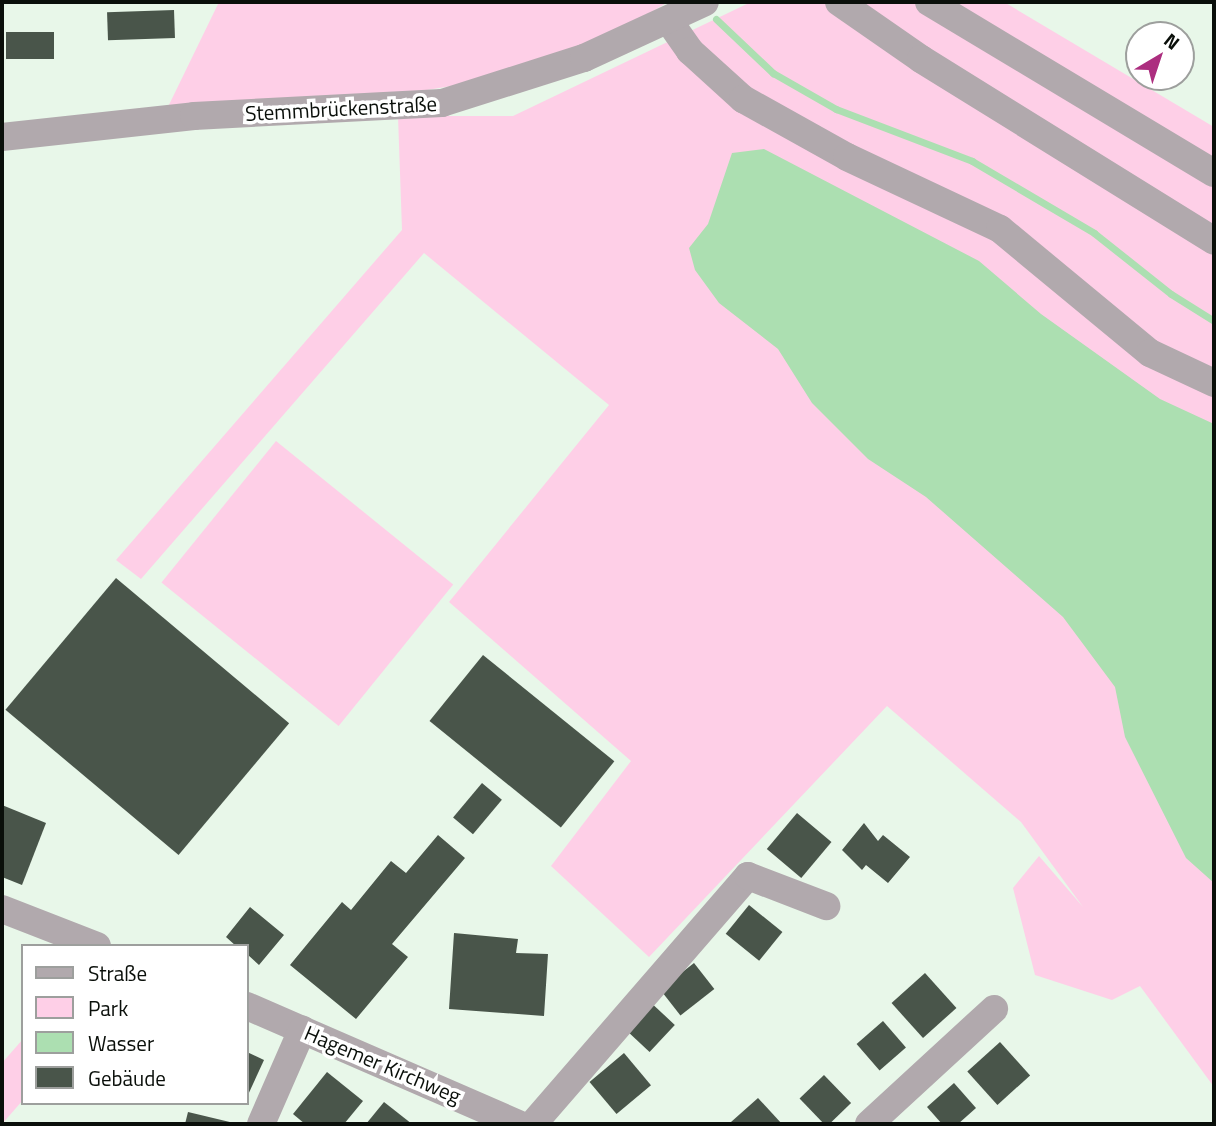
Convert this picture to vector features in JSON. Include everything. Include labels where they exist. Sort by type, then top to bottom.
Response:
[{"type":"street","name":"Stemmbrückenstraße","points":[[2,137],[194,116],[442,103],[584,58],[669,22],[705,2]]},
{"type":"street","points":[[839,2],[921,59],[1214,241]]},
{"type":"street","points":[[929,2],[1214,173]]},
{"type":"street","points":[[669,22],[690,51],[743,99],[847,157],[1000,229],[1150,353],[1214,383]]},
{"type":"street","points":[[533,1124],[748,876],[826,906]]},
{"type":"street","points":[[2,909],[92,944]]},
{"type":"street","name":"Hagemer Kirchweg","points":[[248,1006],[519,1124]]},
{"type":"street","points":[[869,1124],[994,1009]]},
{"type":"street","points":[[261,1124],[302,1030]]},
{"type":"green space","points":[[219,2],[668,2],[617,33],[482,81],[384,97],[166,111]]},
{"type":"green space","points":[[751,2],[1004,2],[1125,74],[1125,91],[1154,91],[1214,127],[1214,1087],[1140,986],[1112,1000],[1035,975],[1013,888],[1039,856],[1083,907],[1021,822],[887,706],[649,957],[551,866],[631,761],[449,602],[609,405],[424,253],[141,579],[116,560],[402,230],[398,116],[513,116]]},
{"type":"green space","points":[[276,441],[453,584],[339,726],[161,582]]},
{"type":"green space","points":[[21,1041],[21,1102],[2,1124],[2,1063]]},
{"type":"water","points":[[764,149],[979,261],[1041,314],[1160,399],[1214,424],[1214,883],[1186,858],[1125,737],[1115,687],[1063,617],[926,497],[868,459],[812,403],[778,349],[719,303],[695,270],[689,248],[708,224],[732,153]]},
{"type":"building","points":[[174,10],[175,38],[108,40],[107,12]]},
{"type":"building","points":[[6,32],[54,32],[54,59],[6,59]]},
{"type":"building","points":[[116,578],[289,723],[179,855],[5,710]]},
{"type":"building","points":[[483,655],[614,761],[561,827],[430,721]]},
{"type":"building","points":[[482,783],[502,800],[473,834],[453,817]]},
{"type":"building","points":[[2,805],[46,823],[22,885],[2,877]]},
{"type":"building","points":[[797,813],[831,842],[801,878],[767,849]]},
{"type":"building","points":[[864,823],[878,841],[883,835],[910,857],[888,883],[866,865],[862,870],[842,850]]},
{"type":"building","points":[[438,835],[465,858],[392,944],[408,957],[356,1019],[290,965],[342,902],[351,910],[391,861],[406,873]]},
{"type":"building","points":[[749,905],[782,932],[759,961],[726,934]]},
{"type":"building","points":[[250,907],[284,935],[259,965],[248,955],[248,944],[234,944],[226,937]]},
{"type":"building","points":[[454,933],[518,939],[516,953],[548,954],[544,1016],[449,1009]]},
{"type":"building","points":[[694,963],[714,989],[680,1015],[660,989]]},
{"type":"building","points":[[925,973],[956,1008],[923,1038],[892,1003]]},
{"type":"building","points":[[647,999],[675,1025],[650,1052],[622,1026]]},
{"type":"building","points":[[883,1021],[906,1047],[880,1070],[857,1044]]},
{"type":"building","points":[[1000,1042],[1030,1075],[997,1105],[967,1071]]},
{"type":"building","points":[[248,1052],[264,1060],[248,1095]]},
{"type":"building","points":[[624,1053],[651,1085],[617,1114],[590,1082]]},
{"type":"building","points":[[327,1072],[363,1101],[344,1124],[305,1124],[293,1114]]},
{"type":"building","points":[[824,1075],[851,1103],[829,1124],[824,1124],[800,1099]]},
{"type":"building","points":[[954,1083],[976,1108],[958,1124],[942,1124],[927,1107]]},
{"type":"building","points":[[758,1098],[782,1124],[731,1122]]},
{"type":"building","points":[[384,1102],[412,1124],[366,1124]]},
{"type":"building","points":[[188,1112],[234,1123],[234,1124],[185,1124]]},
{"type":"waterway","points":[[716,19],[773,73],[836,109],[972,161],[1094,233],[1171,294],[1214,321]]}]
